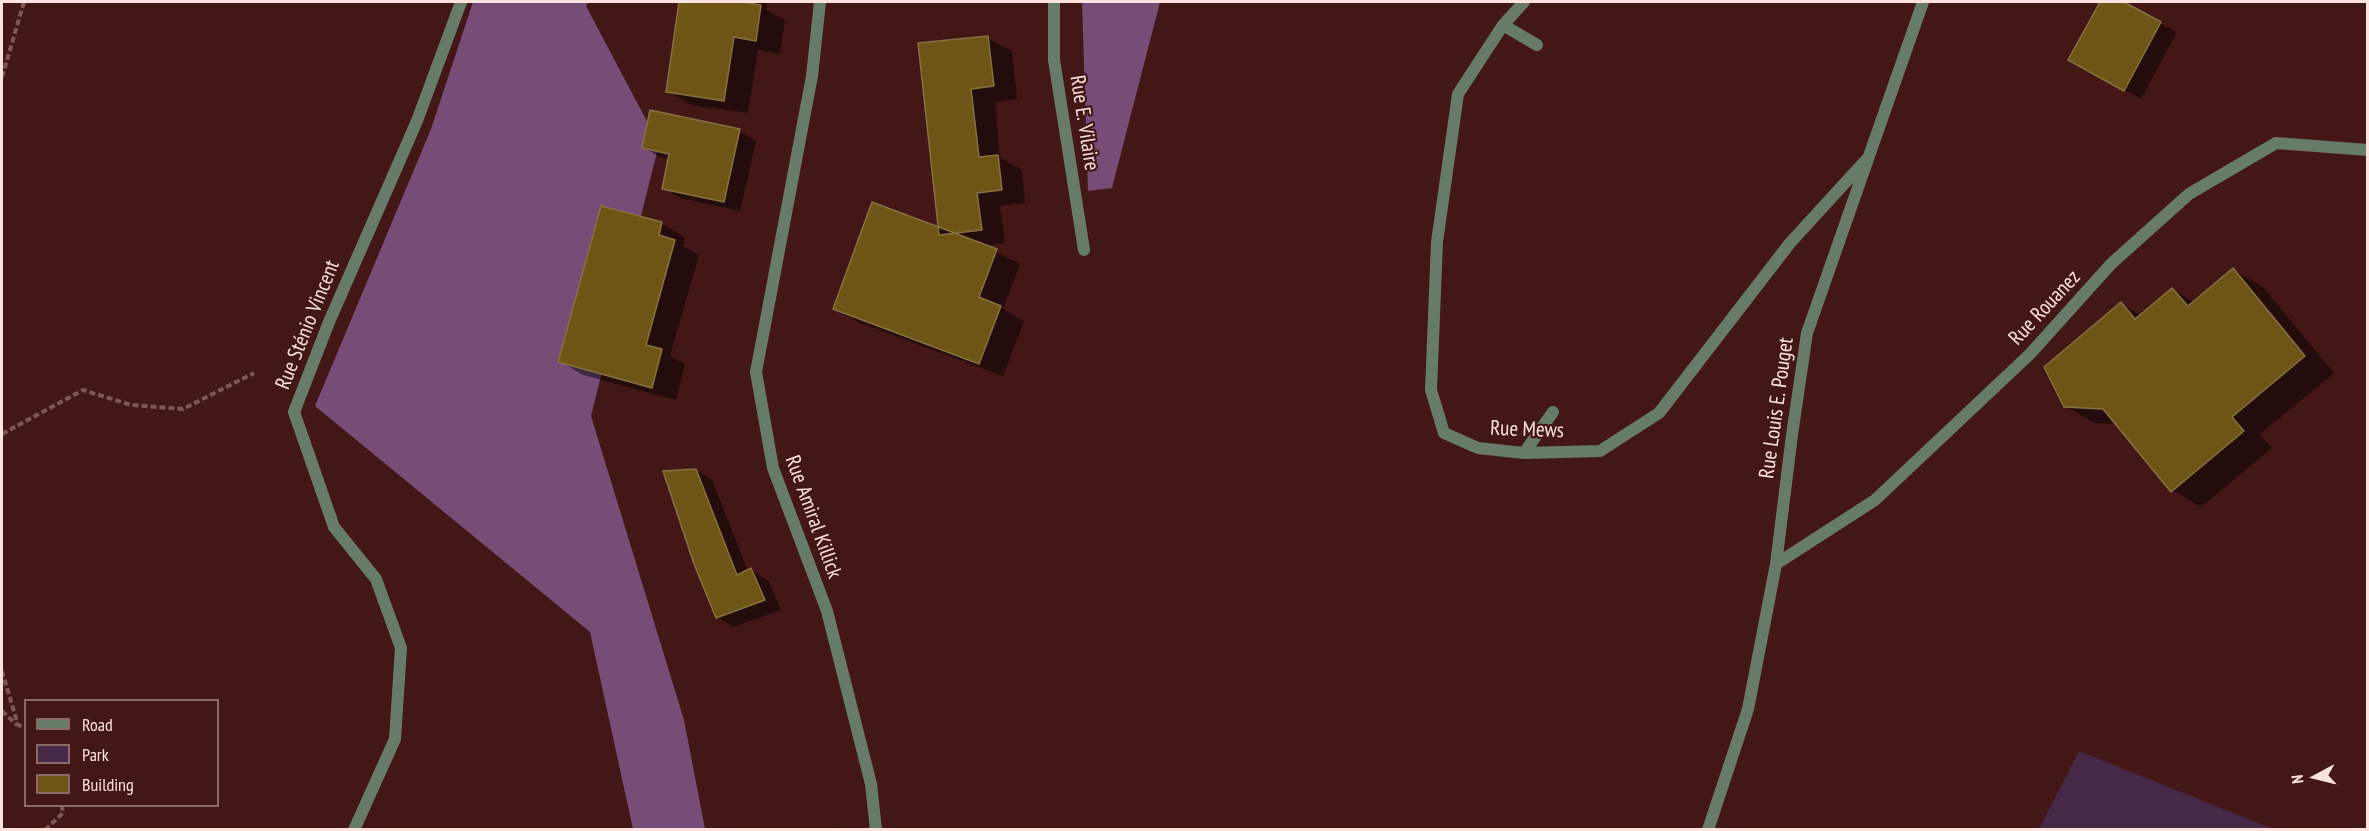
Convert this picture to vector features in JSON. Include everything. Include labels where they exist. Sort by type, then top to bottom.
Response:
[{"type":"street","name":"Rue Sténio Vincent","points":[[354,830],[395,739],[400,648],[376,579],[334,527],[294,412],[329,322],[417,121],[461,2]]},
{"type":"street","name":"Rue Amiral Killick","points":[[820,2],[812,76],[756,372],[773,468],[827,611],[871,784],[876,830]]},
{"type":"street","name":"Rue E. Vilaire","points":[[1054,2],[1054,60],[1084,250]]},
{"type":"street","name":"Rue Mews","points":[[1524,2],[1503,25],[1458,94],[1437,242],[1431,390],[1444,433],[1478,448],[1524,453],[1600,451],[1659,413],[1790,243],[1866,160]]},
{"type":"street","name":"Rue Louis E. Pouget","points":[[1708,830],[1748,709],[1776,564],[1807,333],[1923,2]]},
{"type":"street","points":[[1503,25],[1537,45]]},
{"type":"street","name":"Rue Rouanez","points":[[1776,564],[1875,500],[2030,354],[2111,264],[2189,194],[2276,143],[2367,150]]},
{"type":"street","points":[[1524,453],[1553,412]]},
{"type":"path","points":[[2,77],[24,2]]},
{"type":"path","points":[[2,434],[83,390],[131,405],[183,409],[254,373]]},
{"type":"path","points":[[2,671],[18,725]]},
{"type":"path","points":[[2,711],[24,727]]},
{"type":"path","points":[[45,830],[63,813],[62,807]]},
{"type":"green space","points":[[2079,751],[2273,829],[2039,829]]},
{"type":"shaded area","points":[[473,2],[588,2],[586,6],[659,144],[591,416],[684,720],[705,829],[633,829],[590,632],[315,406],[431,129]]},
{"type":"shaded area","points":[[1082,2],[1160,2],[1112,188],[1088,191]]},
{"type":"building","points":[[679,2],[742,2],[761,5],[756,41],[734,37],[724,101],[666,92]]},
{"type":"building","points":[[2100,2],[2124,2],[2161,22],[2124,91],[2068,60]]},
{"type":"building","points":[[988,36],[994,86],[971,89],[979,157],[998,155],[1002,190],[977,193],[982,230],[939,235],[918,43]]},
{"type":"building","points":[[650,110],[740,129],[724,202],[662,189],[669,154],[642,148]]},
{"type":"building","points":[[872,202],[997,249],[979,297],[1001,306],[979,364],[833,309]]},
{"type":"building","points":[[601,206],[662,222],[659,235],[675,240],[646,345],[662,349],[652,388],[558,362]]},
{"type":"building","points":[[2233,268],[2305,356],[2232,417],[2244,431],[2171,492],[2103,409],[2064,407],[2044,367],[2121,302],[2135,319],[2172,288],[2188,306]]},
{"type":"building","points":[[696,469],[737,575],[751,568],[765,600],[716,618],[694,564],[663,471]]}]
